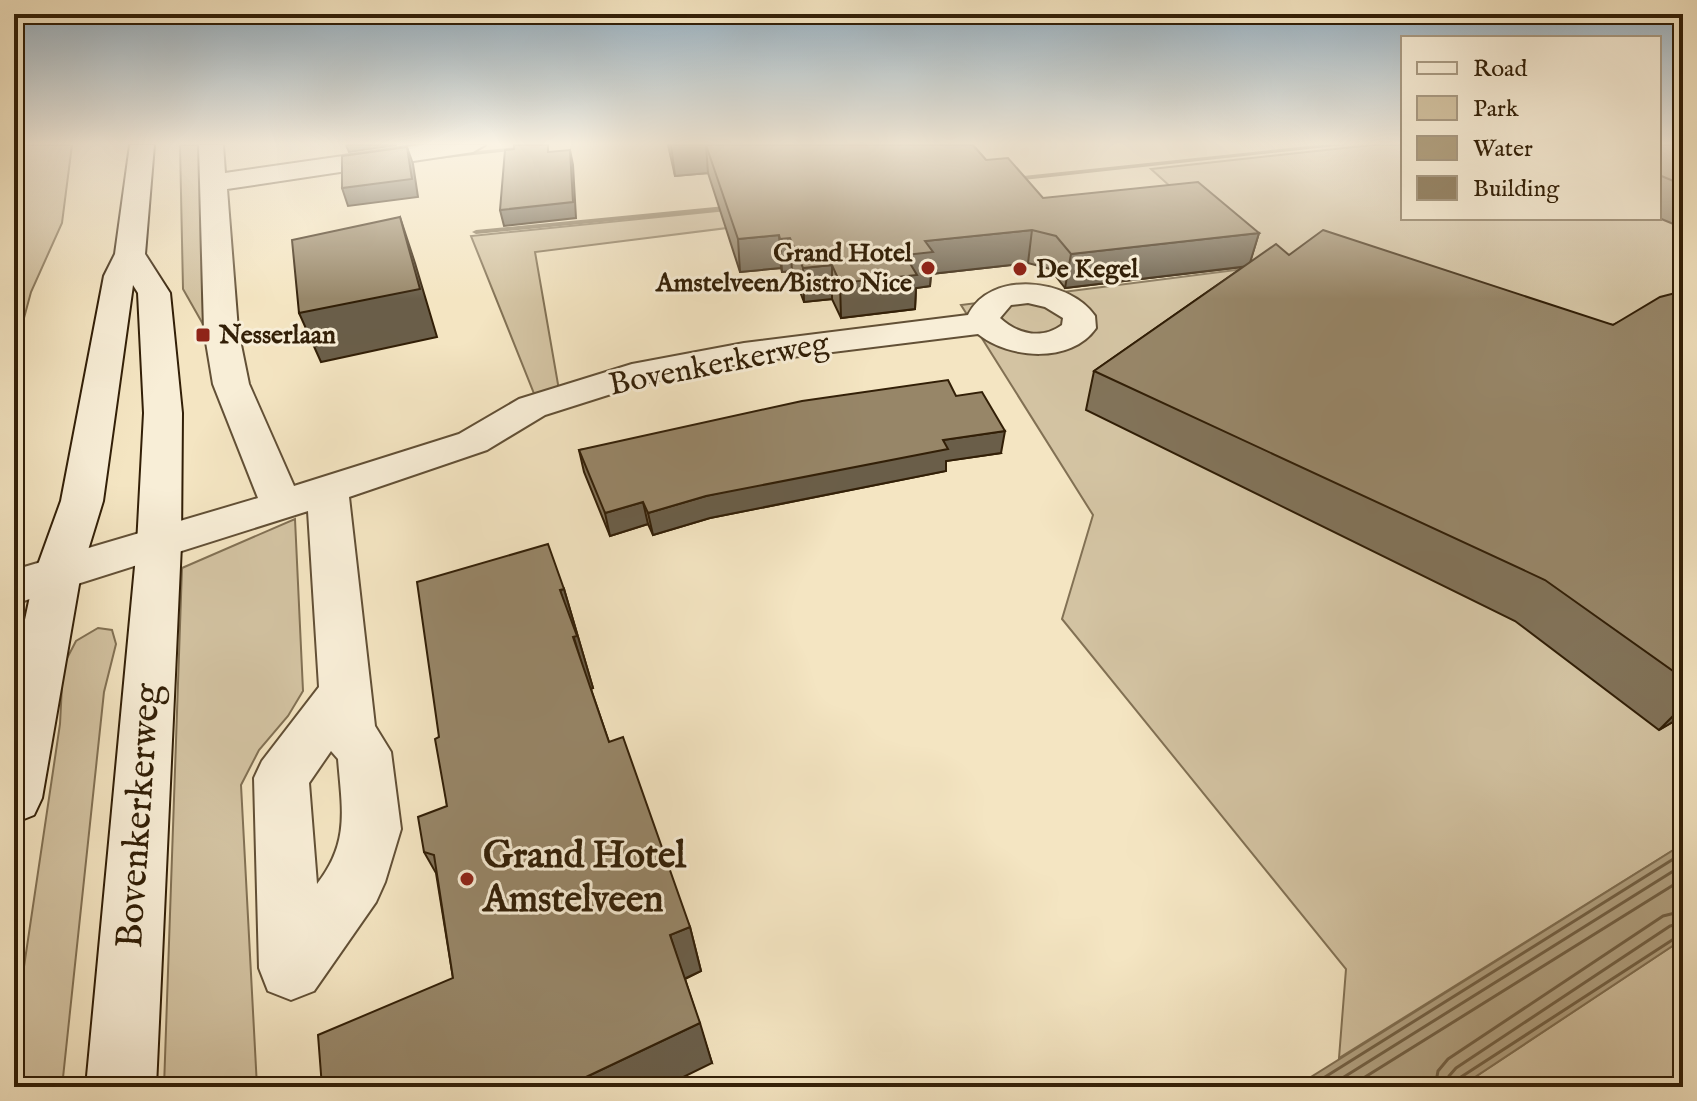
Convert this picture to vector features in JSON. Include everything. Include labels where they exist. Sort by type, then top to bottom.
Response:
[{"type":"street","points":[[14,798],[58,573],[82,501],[119,276],[130,254],[136,196]]},
{"type":"street","points":[[215,196],[221,330],[231,384],[304,496],[346,690]]},
{"type":"street","name":"Bovenkerkerweg","points":[[121,1087],[159,545],[163,413],[154,293],[130,254]]},
{"type":"street","name":"Bovenkerkerweg","points":[[159,545],[473,442],[532,407],[645,372],[744,353],[986,323]]},
{"type":"street","points":[[14,587],[159,545]]},
{"type":"green space","points":[[14,196],[65,196],[62,223],[31,292],[14,355]]},
{"type":"green space","points":[[181,196],[201,196],[204,326],[183,289]]},
{"type":"green space","points":[[1181,196],[1401,196],[1401,220],[1661,220],[1661,196],[1683,196],[1683,844],[1339,1058],[1346,969],[1062,619],[1093,515],[961,305],[1259,267]]},
{"type":"green space","points":[[757,207],[767,223],[535,252],[559,390],[535,396],[471,236]]},
{"type":"green space","points":[[295,519],[303,691],[288,716],[259,750],[241,785],[257,1087],[164,1087],[182,568]]},
{"type":"green space","points":[[98,628],[112,630],[116,644],[104,692],[62,1087],[14,1087],[14,1034],[60,724],[63,666],[76,641]]},
{"type":"green space","points":[[1683,939],[1683,1087],[1460,1087]]},
{"type":"water","points":[[1683,844],[1683,939],[1460,1087],[1295,1087]]},
{"type":"building","points":[[501,196],[573,196],[573,202],[500,210]]},
{"type":"building","points":[[723,196],[1215,196],[1259,233],[1071,254],[1056,236],[1032,230],[925,241],[933,252],[905,255],[917,275],[840,283],[832,265],[803,268],[790,238],[780,239],[779,235],[738,239]]},
{"type":"building","points":[[400,217],[420,289],[299,313],[292,240]]},
{"type":"building","points":[[1323,230],[1613,325],[1660,297],[1683,291],[1683,678],[1545,580],[1094,371],[1276,244],[1289,255]]},
{"type":"building","points":[[948,380],[956,396],[982,392],[1005,431],[943,440],[948,449],[706,496],[648,513],[643,502],[605,513],[579,450],[802,401]]},
{"type":"building","points":[[548,544],[577,636],[573,637],[609,742],[623,737],[690,927],[670,935],[700,1023],[565,1087],[322,1087],[318,1035],[453,978],[434,855],[424,852],[418,817],[447,806],[435,739],[439,737],[417,582]]},
{"type":"waterway","points":[[476,232],[736,207]]},
{"type":"place","name":"Grand Hotel Amstelveen/Bistro Nice","points":[[928,268]]},
{"type":"place","name":"De Kegel","points":[[1020,269]]},
{"type":"place","name":"Nesserlaan","points":[[203,335]]},
{"type":"place","name":"Grand Hotel Amstelveen","points":[[467,879]]}]
